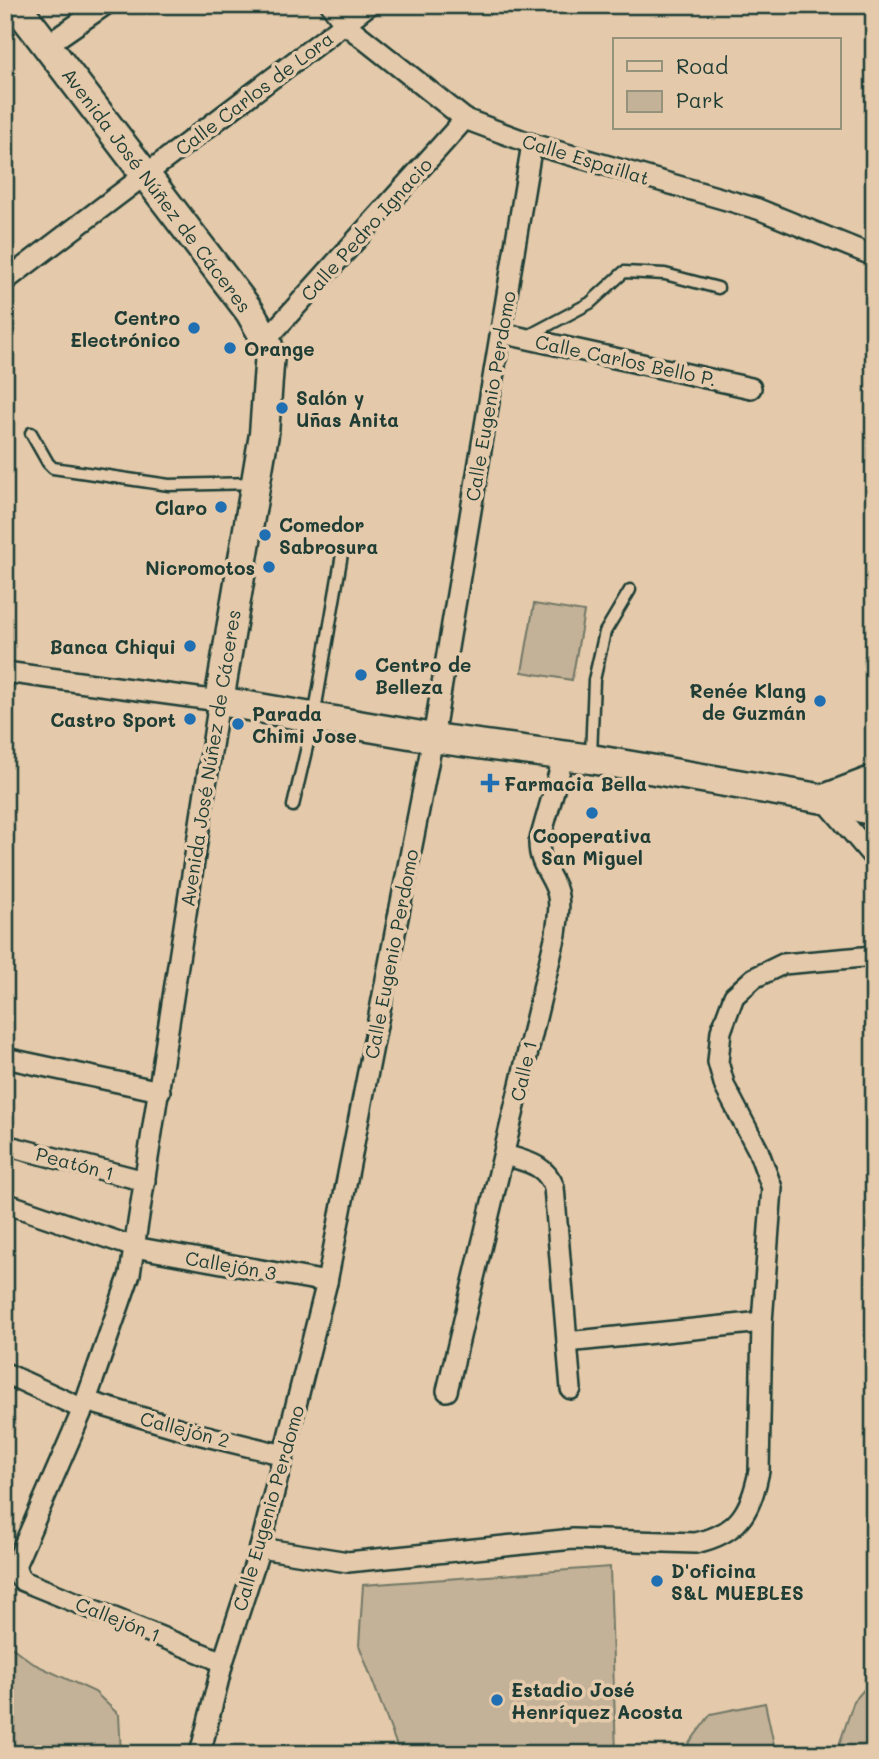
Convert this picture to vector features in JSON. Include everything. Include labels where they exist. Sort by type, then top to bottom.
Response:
[{"type":"main road","name":"Avenida José Núñez de Cáceres","points":[[16,6],[250,312],[270,352],[264,434],[219,701]]},
{"type":"main road","points":[[219,701],[433,738],[578,757],[824,799],[874,811]]},
{"type":"main road","points":[[824,799],[874,780]]},
{"type":"street","points":[[47,45],[105,5]]},
{"type":"street","name":"Calle Espaillat","points":[[331,5],[345,24],[465,119],[532,144],[758,209],[874,256]]},
{"type":"street","name":"Calle Carlos de Lora","points":[[5,281],[369,5]]},
{"type":"street","points":[[5,13],[16,6]]},
{"type":"street","name":"Calle Pedro Ignacio","points":[[266,340],[465,119]]},
{"type":"street","name":"Calle Eugenio Perdomo","points":[[200,1754],[223,1662],[260,1548],[327,1282],[433,738],[532,144]]},
{"type":"street","name":"Calle Carlos Bello P.","points":[[500,333],[751,388]]},
{"type":"street","points":[[5,672],[219,701]]},
{"type":"street","name":"Avenida José Núñez de Cáceres","points":[[16,1571],[16,1562],[85,1405],[130,1274],[219,701]]},
{"type":"street","name":"Calle 1","points":[[447,1391],[556,934],[559,906],[557,892],[544,870],[539,855],[539,843],[578,757]]},
{"type":"street","points":[[824,799],[874,858]]},
{"type":"street","points":[[260,1548],[348,1562],[573,1539],[677,1544],[712,1539],[731,1529],[745,1514],[754,1493],[758,1471],[762,1322],[772,1188],[758,1150],[724,1087],[718,1062],[720,1031],[734,996],[754,978],[783,964],[874,956]]},
{"type":"street","points":[[5,1058],[160,1091]]},
{"type":"street","name":"Peatón 1","points":[[5,1145],[145,1181]]},
{"type":"street","points":[[505,1155],[539,1165],[550,1176],[554,1187],[571,1389]]},
{"type":"street","points":[[5,1203],[135,1247]]},
{"type":"street","name":"Callejón 3","points":[[135,1247],[327,1282]]},
{"type":"street","points":[[566,1342],[762,1322]]},
{"type":"street","name":"Callejón 2","points":[[5,1373],[85,1405],[284,1455]]},
{"type":"street","name":"Callejón 1","points":[[16,1571],[23,1581],[223,1662]]},
{"type":"lane","points":[[525,338],[590,303],[624,272],[664,274],[718,288]]},
{"type":"lane","points":[[31,433],[53,468],[169,485],[254,483]]},
{"type":"lane","points":[[293,806],[314,717],[342,554]]},
{"type":"lane","points":[[578,757],[605,632],[630,590]]},
{"type":"green space","points":[[534,604],[584,612],[572,680],[522,672]]},
{"type":"green space","name":"Estadio José Henríquez Acosta","points":[[610,1567],[616,1754],[400,1754],[359,1645],[363,1585]]},
{"type":"green space","points":[[5,1642],[34,1664],[95,1692],[119,1715],[121,1754],[5,1754]]},
{"type":"green space","points":[[874,1678],[874,1754],[836,1754],[854,1701]]},
{"type":"green space","points":[[765,1703],[776,1754],[681,1754],[711,1714]]},
{"type":"place","name":"Centro Electrónico","points":[[194,328]]},
{"type":"place","name":"Orange","points":[[230,348]]},
{"type":"place","name":"Salón y Uñas Anita","points":[[282,408]]},
{"type":"place","name":"Claro","points":[[221,507]]},
{"type":"place","name":"Comedor Sabrosura","points":[[265,535]]},
{"type":"place","name":"Nicromotos","points":[[269,567]]},
{"type":"place","name":"Banca Chiqui","points":[[190,646]]},
{"type":"place","name":"Centro de Belleza","points":[[361,675]]},
{"type":"place","name":"Renée Klang de Guzmán","points":[[820,701]]},
{"type":"place","name":"Castro Sport","points":[[190,719]]},
{"type":"place","name":"Parada Chimi Jose","points":[[238,724]]},
{"type":"place","name":"Farmacia Bella","points":[[490,783]]},
{"type":"place","name":"Cooperativa San Miguel","points":[[592,813]]},
{"type":"place","name":"D'oficina S&L MUEBLES","points":[[657,1581]]},
{"type":"place","name":"Estadio José Henríquez Acosta","points":[[497,1700]]}]
